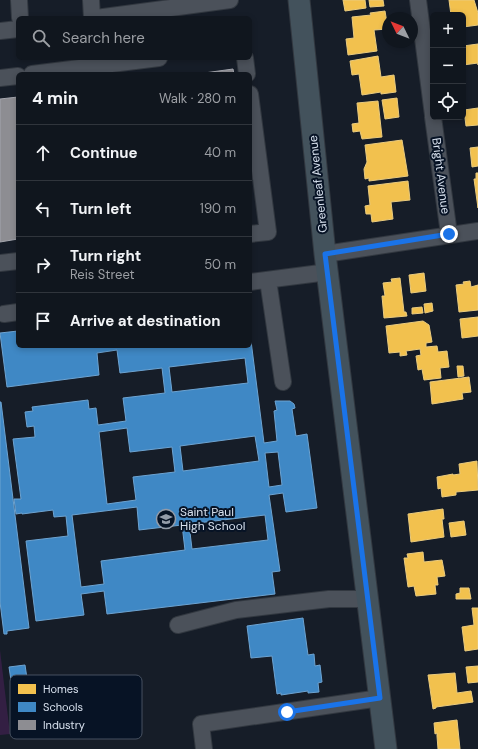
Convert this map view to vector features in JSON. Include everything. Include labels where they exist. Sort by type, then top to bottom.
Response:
[{"type":"main road","name":"Greenleaf Avenue","points":[[299,0],[326,263],[386,749]]},
{"type":"street","points":[[19,0],[20,16]]},
{"type":"street","points":[[91,0],[92,16]]},
{"type":"street","points":[[122,16],[230,0]]},
{"type":"street","name":"Bright Avenue","points":[[418,0],[430,93]]},
{"type":"street","points":[[0,31],[16,28]]},
{"type":"street","points":[[47,72],[135,60]]},
{"type":"street","points":[[245,60],[247,72]]},
{"type":"street","points":[[0,78],[16,76]]},
{"type":"street","points":[[252,109],[268,232],[252,234]]},
{"type":"street","name":"Bright Avenue","points":[[434,120],[449,234]]},
{"type":"street","points":[[252,282],[268,280],[326,263],[449,234],[478,231]]},
{"type":"street","points":[[0,263],[16,260]]},
{"type":"street","points":[[268,280],[282,382]]},
{"type":"street","points":[[178,625],[236,610],[329,599],[368,599]]},
{"type":"street","points":[[204,749],[201,724],[380,698]]},
{"type":"shaded area","points":[[0,650],[10,734],[0,735]]},
{"type":"building: Homes","points":[[343,0],[365,0],[366,8],[345,11]]},
{"type":"building: Homes","points":[[369,0],[383,0],[384,6],[370,7]]},
{"type":"building: Homes","points":[[449,0],[474,0],[478,13],[478,25],[466,27],[466,12],[451,12]]},
{"type":"building: Homes","points":[[385,11],[382,12],[382,29],[374,30],[377,51],[348,55],[346,39],[354,38],[352,17],[371,15],[370,13]]},
{"type":"building: Homes","points":[[478,44],[478,63],[466,65],[466,46]]},
{"type":"building: Homes","points":[[378,56],[381,77],[394,75],[396,92],[381,94],[381,92],[362,95],[359,74],[352,75],[350,61]]},
{"type":"building: Homes","points":[[397,98],[399,117],[385,119],[382,100]]},
{"type":"building: Homes","points":[[378,101],[382,137],[362,139],[360,131],[353,132],[352,124],[359,123],[357,103]]},
{"type":"building: Homes","points":[[478,108],[478,125],[466,126],[466,110]]},
{"type":"building: Homes","points":[[402,140],[408,176],[369,181],[369,178],[365,179],[364,169],[367,162],[365,145]]},
{"type":"building: Homes","points":[[478,147],[478,166],[472,167],[470,148]]},
{"type":"building: Homes","points":[[476,173],[478,173],[478,208],[474,179],[476,179]]},
{"type":"building: Homes","points":[[408,181],[410,200],[391,202],[393,219],[372,222],[371,214],[366,214],[365,206],[370,205],[368,186]]},
{"type":"building: Homes","points":[[424,273],[426,291],[411,293],[409,275]]},
{"type":"building: Homes","points":[[400,278],[404,312],[406,312],[407,316],[384,318],[382,296],[385,296],[383,283],[392,282],[391,279]]},
{"type":"building: Homes","points":[[470,281],[471,287],[478,285],[478,310],[459,312],[456,285],[464,284],[463,282]]},
{"type":"building: Homes","points":[[432,303],[433,311],[425,313],[424,304]]},
{"type":"building: Homes","points":[[422,307],[423,313],[412,314],[412,308]]},
{"type":"building: Homes","points":[[478,317],[478,336],[462,338],[460,319]]},
{"type":"building: Homes","points":[[423,321],[429,325],[432,342],[426,343],[426,347],[437,346],[438,352],[447,351],[449,367],[440,368],[441,378],[424,380],[422,369],[418,370],[416,356],[421,355],[420,349],[406,351],[407,355],[400,356],[400,352],[389,353],[386,326]]},
{"type":"building: Homes","points":[[457,366],[463,366],[464,376],[458,377]]},
{"type":"building: Homes","points":[[469,377],[471,392],[462,393],[463,399],[432,404],[430,382]]},
{"type":"building: Homes","points":[[477,461],[478,490],[456,492],[456,495],[442,497],[441,488],[438,489],[437,477],[460,474],[459,464]]},
{"type":"building: Homes","points":[[443,509],[444,519],[442,519],[444,537],[411,542],[408,514]]},
{"type":"building: Homes","points":[[464,521],[466,535],[451,537],[449,523]]},
{"type":"building: Homes","points":[[423,552],[424,562],[442,560],[445,576],[437,577],[438,585],[435,585],[436,594],[416,596],[414,586],[408,587],[404,558],[408,558],[407,554]]},
{"type":"building: Homes","points":[[460,588],[469,588],[471,599],[456,599],[456,594],[460,593]]},
{"type":"building: Homes","points":[[472,608],[478,608],[478,649],[465,651],[462,627],[474,625]]},
{"type":"building: Homes","points":[[478,666],[478,682],[468,683],[466,667]]},
{"type":"building: Homes","points":[[455,673],[457,693],[471,691],[473,702],[436,707],[433,709],[428,675]]},
{"type":"building: Homes","points":[[457,720],[460,749],[438,749],[437,733],[435,734],[434,723]]},
{"type":"building: Schools","points":[[16,331],[16,348],[252,348],[264,443],[277,441],[274,411],[277,410],[275,401],[290,401],[294,404],[295,408],[292,409],[296,436],[307,434],[317,508],[286,512],[283,493],[269,495],[280,571],[272,572],[275,594],[107,614],[104,591],[81,594],[84,615],[36,621],[26,541],[68,536],[66,516],[54,517],[53,510],[16,514],[14,499],[21,499],[13,439],[35,437],[34,426],[27,427],[25,412],[33,411],[32,407],[88,400],[89,409],[96,408],[98,425],[126,421],[123,398],[165,393],[162,368],[120,373],[117,350],[97,353],[99,375],[7,387],[0,333]],"holes":[[[245,358],[248,383],[172,392],[169,367]],[[127,428],[130,452],[172,447],[175,472],[133,477],[136,500],[107,504],[99,432]],[[255,436],[259,461],[183,471],[180,446]],[[278,452],[282,485],[269,487],[265,453]],[[137,507],[139,530],[182,525],[185,550],[101,561],[104,584],[81,587],[72,515]],[[265,515],[268,540],[192,549],[189,524]]]},
{"type":"building: Schools","points":[[0,402],[29,628],[7,631],[7,634],[4,634],[0,602]]},
{"type":"building: Schools","points":[[303,618],[308,655],[314,654],[315,666],[320,665],[322,682],[318,683],[319,692],[308,693],[308,691],[281,695],[281,693],[277,694],[272,656],[251,658],[247,626]]},
{"type":"building: Schools","points":[[25,665],[26,675],[10,675],[9,667]]},
{"type":"building: Industry","points":[[233,69],[234,72],[211,72]]},
{"type":"building: Industry","points":[[16,97],[16,239],[0,242],[0,99]]},
{"type":"place","name":"Saint Paul High School","points":[[166,519]]},
{"type":"route","points":[[287,712],[380,698],[325,254],[449,234]]}]
